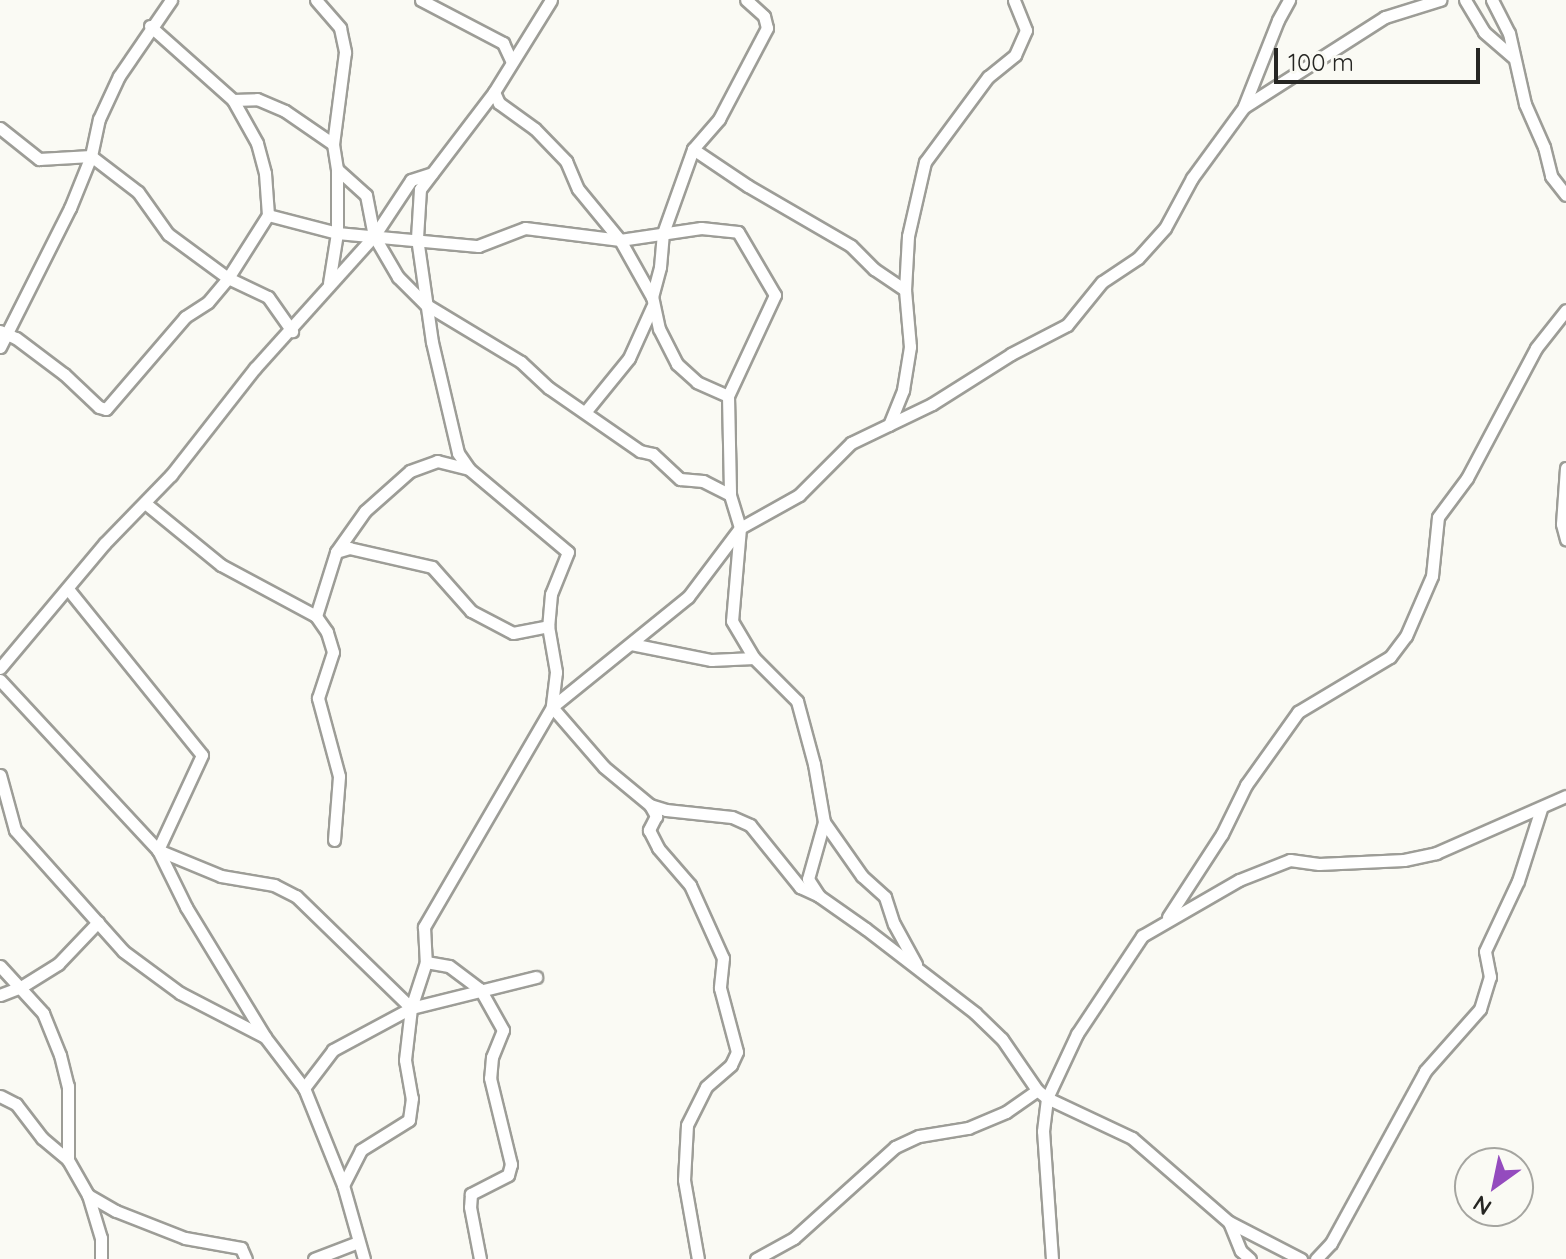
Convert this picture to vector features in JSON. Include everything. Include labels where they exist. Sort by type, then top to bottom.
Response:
[{"type":"street","points":[[0,347],[4,333],[70,208],[91,156],[99,119],[119,76],[150,26],[171,0]]},
{"type":"street","points":[[316,0],[340,28],[345,52],[333,144],[337,169],[337,233],[329,285]]},
{"type":"street","points":[[421,0],[441,5],[503,43],[512,62]]},
{"type":"street","points":[[551,0],[494,92],[420,189],[417,238],[425,304],[444,402],[458,453],[469,469],[568,552],[551,594],[548,626],[556,672],[552,707],[604,767],[650,805],[656,816],[649,830],[658,848],[690,885],[723,958],[720,988],[737,1052],[731,1065],[706,1087],[687,1125],[684,1180],[697,1256],[684,1259]]},
{"type":"street","points":[[586,411],[629,358],[652,302],[663,233],[693,149],[719,119],[767,28],[764,16],[746,0]]},
{"type":"street","points":[[889,425],[903,390],[910,347],[905,290],[908,236],[925,162],[988,77],[1015,55],[1026,30],[1014,0]]},
{"type":"street","points":[[343,1185],[361,1150],[409,1120],[412,1098],[405,1060],[411,1008],[426,962],[424,927],[552,707],[688,597],[740,528],[799,495],[851,443],[889,425],[1067,325],[1102,282],[1138,258],[1165,228],[1192,178],[1244,107],[1289,0]]},
{"type":"street","points":[[1244,107],[1385,17],[1440,0]]},
{"type":"street","points":[[1465,0],[1484,32],[1513,57]]},
{"type":"street","points":[[1492,0],[1509,33],[1513,57],[1551,176],[1566,195]]},
{"type":"street","points":[[4,333],[64,374],[99,407],[106,409],[185,317],[208,302],[228,278],[268,215],[265,173],[257,143],[233,100],[150,26]]},
{"type":"street","points":[[494,92],[499,103],[535,129],[566,161],[578,189],[620,240],[652,302],[677,364],[697,382],[728,396]]},
{"type":"street","points":[[233,100],[257,99],[285,111],[333,144]]},
{"type":"street","points":[[0,128],[39,159],[91,156],[138,192],[168,234],[228,278],[268,297],[292,331]]},
{"type":"street","points":[[693,149],[748,186],[851,246],[874,269],[905,290]]},
{"type":"street","points":[[337,169],[366,195],[374,236],[398,277],[425,304],[521,362],[549,388],[640,451],[653,454],[680,479],[703,481],[730,495]]},
{"type":"street","points":[[0,668],[105,543],[171,475],[255,368],[292,331],[374,236],[411,180],[432,173]]},
{"type":"street","points":[[268,215],[337,233],[478,246],[525,228],[620,240],[701,228],[738,232],[775,295],[728,396],[730,495],[740,528],[732,621],[754,658],[797,701],[814,764],[824,822],[862,876],[885,897],[894,924],[918,968]]},
{"type":"street","points":[[1163,924],[1222,834],[1246,785],[1298,712],[1390,657],[1406,636],[1432,576],[1438,517],[1467,478],[1536,348],[1566,310]]},
{"type":"street","points":[[316,616],[336,552],[365,511],[410,471],[437,461],[469,469]]},
{"type":"street","points":[[1566,468],[1562,524],[1566,539]]},
{"type":"street","points":[[145,503],[221,565],[316,616],[327,632],[333,652],[318,698],[339,776],[334,840]]},
{"type":"street","points":[[336,552],[349,548],[432,567],[471,611],[513,633],[548,626]]},
{"type":"street","points":[[68,589],[202,755],[158,850]]},
{"type":"street","points":[[631,644],[711,660],[754,658]]},
{"type":"street","points":[[0,680],[158,850],[186,907],[265,1037],[304,1088],[343,1185],[364,1259]]},
{"type":"street","points":[[0,775],[15,830],[123,951],[180,993],[265,1037]]},
{"type":"street","points":[[1052,1259],[1043,1145],[1047,1098],[1077,1034],[1142,936],[1239,880],[1290,860],[1319,864],[1404,860],[1436,853],[1566,796]]},
{"type":"street","points":[[650,805],[666,810],[732,817],[750,825],[800,887],[819,896],[918,968],[1002,1039],[1037,1090],[1047,1098],[1132,1138],[1229,1222],[1301,1259]]},
{"type":"street","points":[[1316,1259],[1331,1243],[1425,1071],[1480,1009],[1490,977],[1485,951],[1518,881],[1541,809]]},
{"type":"street","points":[[819,896],[808,879],[824,822]]},
{"type":"street","points":[[158,850],[221,876],[274,885],[296,896],[411,1008]]},
{"type":"street","points":[[0,995],[21,987],[58,964],[98,922]]},
{"type":"street","points":[[426,962],[449,966],[480,989],[503,1030],[492,1057],[490,1078],[511,1164],[508,1175],[471,1194],[470,1207],[480,1259]]},
{"type":"street","points":[[0,966],[43,1013],[60,1055],[68,1086],[68,1160]]},
{"type":"street","points":[[304,1088],[333,1050],[411,1008],[536,977]]},
{"type":"street","points":[[756,1259],[794,1238],[895,1147],[919,1136],[968,1128],[1006,1112],[1037,1090]]},
{"type":"street","points":[[0,1096],[16,1104],[42,1138],[68,1160],[88,1195],[101,1238],[101,1259]]},
{"type":"street","points":[[88,1195],[116,1211],[185,1238],[241,1248],[246,1259]]},
{"type":"street","points":[[1229,1222],[1241,1251],[1250,1259]]},
{"type":"street","points":[[314,1259],[358,1242]]}]
